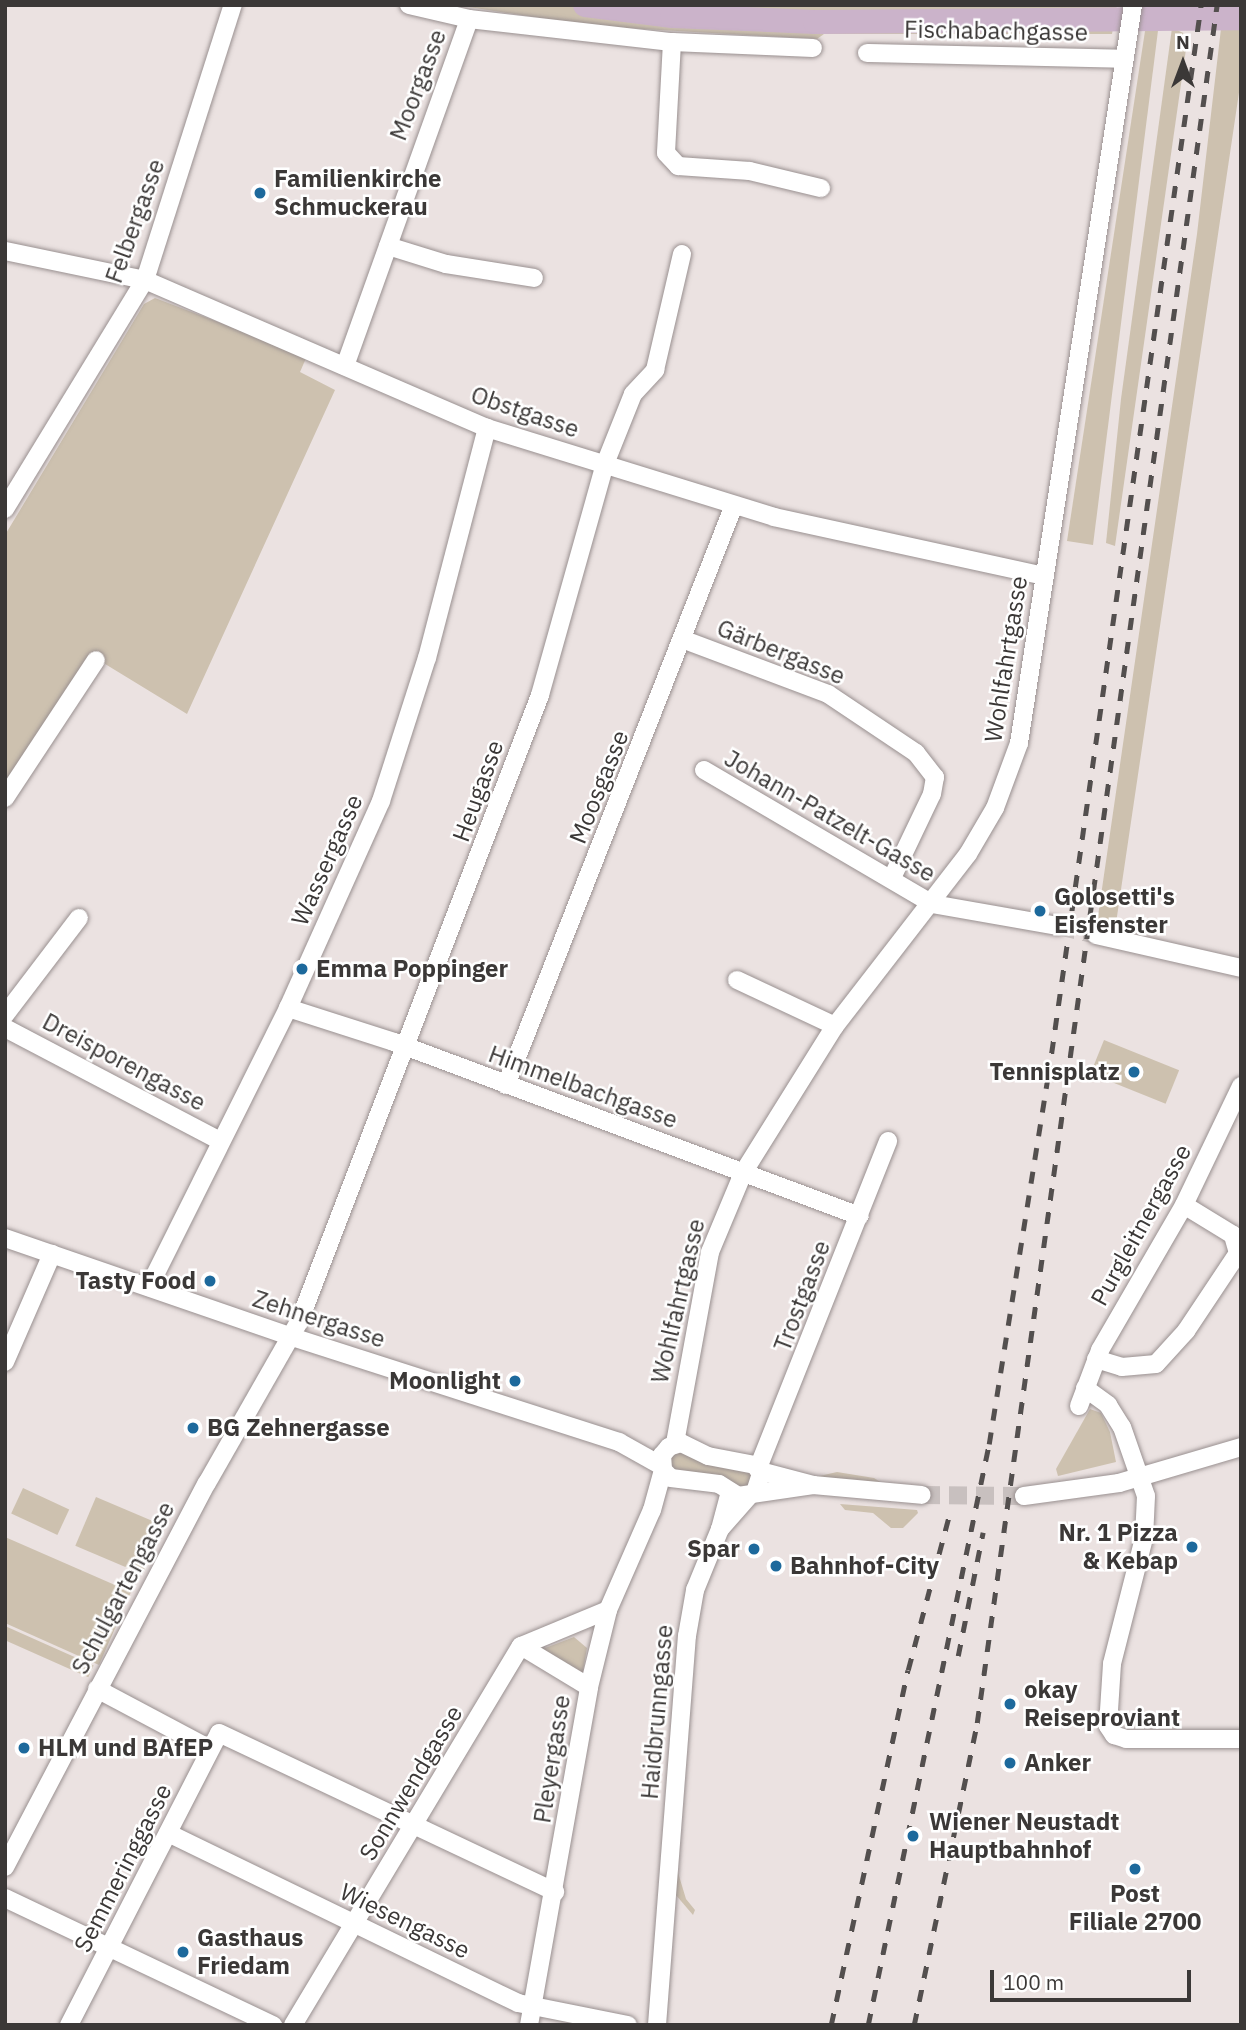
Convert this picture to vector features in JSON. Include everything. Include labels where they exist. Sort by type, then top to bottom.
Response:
[{"type":"street","name":"Felbergasse","points":[[5,509],[145,280],[233,5]]},
{"type":"street","points":[[409,5],[469,19],[672,42],[813,48]]},
{"type":"street","name":"Wohlfahrtgasse","points":[[667,1472],[710,1252],[743,1173],[835,1026],[932,904],[968,854],[1007,780],[1028,705],[1045,576],[1133,5]]},
{"type":"street","name":"Moorgasse","points":[[345,366],[469,19]]},
{"type":"street","points":[[672,42],[666,153],[678,166],[750,171],[821,188]]},
{"type":"street","name":"Fischabachgasse","points":[[867,52],[1124,59]]},
{"type":"street","points":[[388,246],[446,264],[534,278]]},
{"type":"street","name":"Obstgasse","points":[[5,251],[145,280],[487,428],[734,505],[1045,576]]},
{"type":"street","name":"Heugasse","points":[[289,1336],[299,1322],[408,1048],[540,695],[606,464],[633,394],[655,370],[682,254]]},
{"type":"street","name":"Wassergasse","points":[[149,1287],[288,1008],[381,802],[427,658],[487,428]]},
{"type":"street","name":"Moosgasse","points":[[506,1085],[734,505]]},
{"type":"street","name":"Gärbergasse","points":[[682,639],[828,694],[916,753],[935,777],[932,794],[892,878]]},
{"type":"street","points":[[5,798],[96,660]]},
{"type":"street","name":"Johann-Patzelt-Gasse","points":[[704,770],[892,878],[932,904]]},
{"type":"street","points":[[932,904],[1058,926]]},
{"type":"street","points":[[5,1015],[79,918]]},
{"type":"street","points":[[1096,935],[1241,968]]},
{"type":"street","points":[[737,979],[835,1026]]},
{"type":"street","name":"Himmelbachgasse","points":[[288,1008],[408,1048],[860,1216]]},
{"type":"street","name":"Dreisporengasse","points":[[5,1028],[220,1140]]},
{"type":"street","name":"Purgleitnergasse","points":[[1079,1406],[1096,1359],[1184,1205],[1241,1086]]},
{"type":"street","name":"Trostgasse","points":[[752,1494],[759,1469],[888,1141]]},
{"type":"street","points":[[1096,1359],[1122,1367],[1156,1364],[1178,1342],[1238,1253],[1233,1235],[1184,1205]]},
{"type":"street","name":"Zehnergasse","points":[[5,1238],[289,1336],[619,1442],[667,1472]]},
{"type":"street","points":[[5,1362],[52,1254]]},
{"type":"street","name":"Schulgartengasse","points":[[5,1867],[97,1689],[289,1336]]},
{"type":"street","points":[[1085,1388],[1108,1405],[1122,1427],[1146,1496],[1144,1538],[1119,1624],[1109,1684],[1108,1726],[1114,1735],[1126,1739],[1241,1738]]},
{"type":"street","name":"Zehnergasse","points":[[619,1442],[672,1445],[759,1469]]},
{"type":"street","points":[[1024,1496],[1140,1478],[1241,1447]]},
{"type":"street","points":[[759,1469],[813,1485],[922,1495]]},
{"type":"street","points":[[667,1472],[703,1480],[730,1491],[752,1494],[813,1485]]},
{"type":"street","name":"Pleyergasse","points":[[531,2016],[555,1892],[589,1687],[608,1610],[667,1472]]},
{"type":"street","name":"Haidbrunngasse","points":[[657,2025],[687,1636],[695,1590],[720,1529],[730,1491]]},
{"type":"street","name":"Haidbrunngasse","points":[[720,1529],[752,1494]]},
{"type":"street","points":[[521,1646],[608,1610]]},
{"type":"street","points":[[521,1646],[589,1687]]},
{"type":"street","name":"Sonnwendgasse","points":[[293,2025],[521,1646]]},
{"type":"street","points":[[97,1689],[210,1749]]},
{"type":"street","name":"Semmeringgasse","points":[[69,2025],[111,1948],[219,1733],[414,1826]]},
{"type":"street","points":[[414,1826],[555,1892]]},
{"type":"street","name":"Wiesengasse","points":[[168,1833],[354,1923],[531,2016],[628,2025]]},
{"type":"street","points":[[5,1898],[273,2025]]},
{"type":"shaded area","points":[[456,5],[1117,5],[1112,34],[824,34],[817,39],[591,26]]},
{"type":"shaded area","points":[[1149,5],[1161,7],[1093,545],[1067,541]]},
{"type":"shaded area","points":[[1222,20],[1241,26],[1241,79],[1115,930],[1096,930],[1197,234]]},
{"type":"shaded area","points":[[1172,28],[1188,35],[1115,546],[1106,543],[1121,399]]},
{"type":"shaded area","points":[[155,298],[307,356],[300,372],[335,390],[187,714],[92,656],[5,784],[5,535],[144,304]]},
{"type":"shaded area","name":"Tennisplatz","points":[[1104,1040],[1179,1070],[1166,1104],[1091,1073]]},
{"type":"shaded area","points":[[1090,1409],[1101,1413],[1110,1432],[1116,1462],[1058,1476],[1056,1469]]},
{"type":"shaded area","points":[[678,1451],[747,1469],[752,1474],[751,1486],[743,1489],[719,1477],[678,1473],[672,1469],[670,1458]]},
{"type":"shaded area","points":[[837,1472],[874,1478],[885,1485],[815,1477]]},
{"type":"shaded area","points":[[23,1488],[69,1510],[57,1535],[11,1513]]},
{"type":"shaded area","points":[[96,1497],[163,1526],[142,1574],[75,1546]]},
{"type":"shaded area","points":[[840,1504],[917,1510],[918,1513],[903,1528],[891,1528],[873,1513],[845,1510]]},
{"type":"shaded area","points":[[5,1537],[131,1592],[99,1665],[5,1623]]},
{"type":"shaded area","points":[[5,1626],[94,1665],[88,1677],[5,1640]]},
{"type":"shaded area","points":[[574,1637],[587,1648],[582,1677],[540,1650]]},
{"type":"shaded area","points":[[676,1866],[686,1899],[695,1910],[693,1915],[675,1894]]},
{"type":"waterway","points":[[585,5],[672,16],[815,22],[1241,18]]},
{"type":"tunnel","points":[[1058,926],[1096,935]]},
{"type":"tunnel","points":[[922,1495],[1024,1496]]},
{"type":"railway","points":[[868,2025],[989,1444],[1048,1077],[1201,5]]},
{"type":"railway","points":[[914,2025],[977,1723],[1217,5]]},
{"type":"railway","points":[[831,2025],[908,1670],[949,1516]]},
{"type":"railway","points":[[958,1656],[983,1532]]},
{"type":"place","name":"Familienkirche Schmuckerau","points":[[260,193]]},
{"type":"place","name":"Golosetti's Eisfenster","points":[[1040,911]]},
{"type":"place","name":"Emma Poppinger","points":[[302,969]]},
{"type":"place","name":"Tennisplatz","points":[[1134,1072]]},
{"type":"place","name":"Tasty Food","points":[[210,1281]]},
{"type":"place","name":"Moonlight","points":[[515,1381]]},
{"type":"place","name":"BG Zehnergasse","points":[[193,1428]]},
{"type":"place","name":"Nr. 1 Pizza & Kebap","points":[[1192,1547]]},
{"type":"place","name":"Spar","points":[[754,1549]]},
{"type":"place","name":"Bahnhof-City","points":[[776,1566]]},
{"type":"place","name":"okay Reiseproviant","points":[[1010,1704]]},
{"type":"place","name":"HLM und BAfEP","points":[[24,1748]]},
{"type":"place","name":"Anker","points":[[1010,1763]]},
{"type":"place","name":"Wiener Neustadt Hauptbahnhof","points":[[913,1836]]},
{"type":"place","name":"Post Filiale 2700","points":[[1135,1869]]},
{"type":"place","name":"Gasthaus Friedam","points":[[183,1952]]}]
